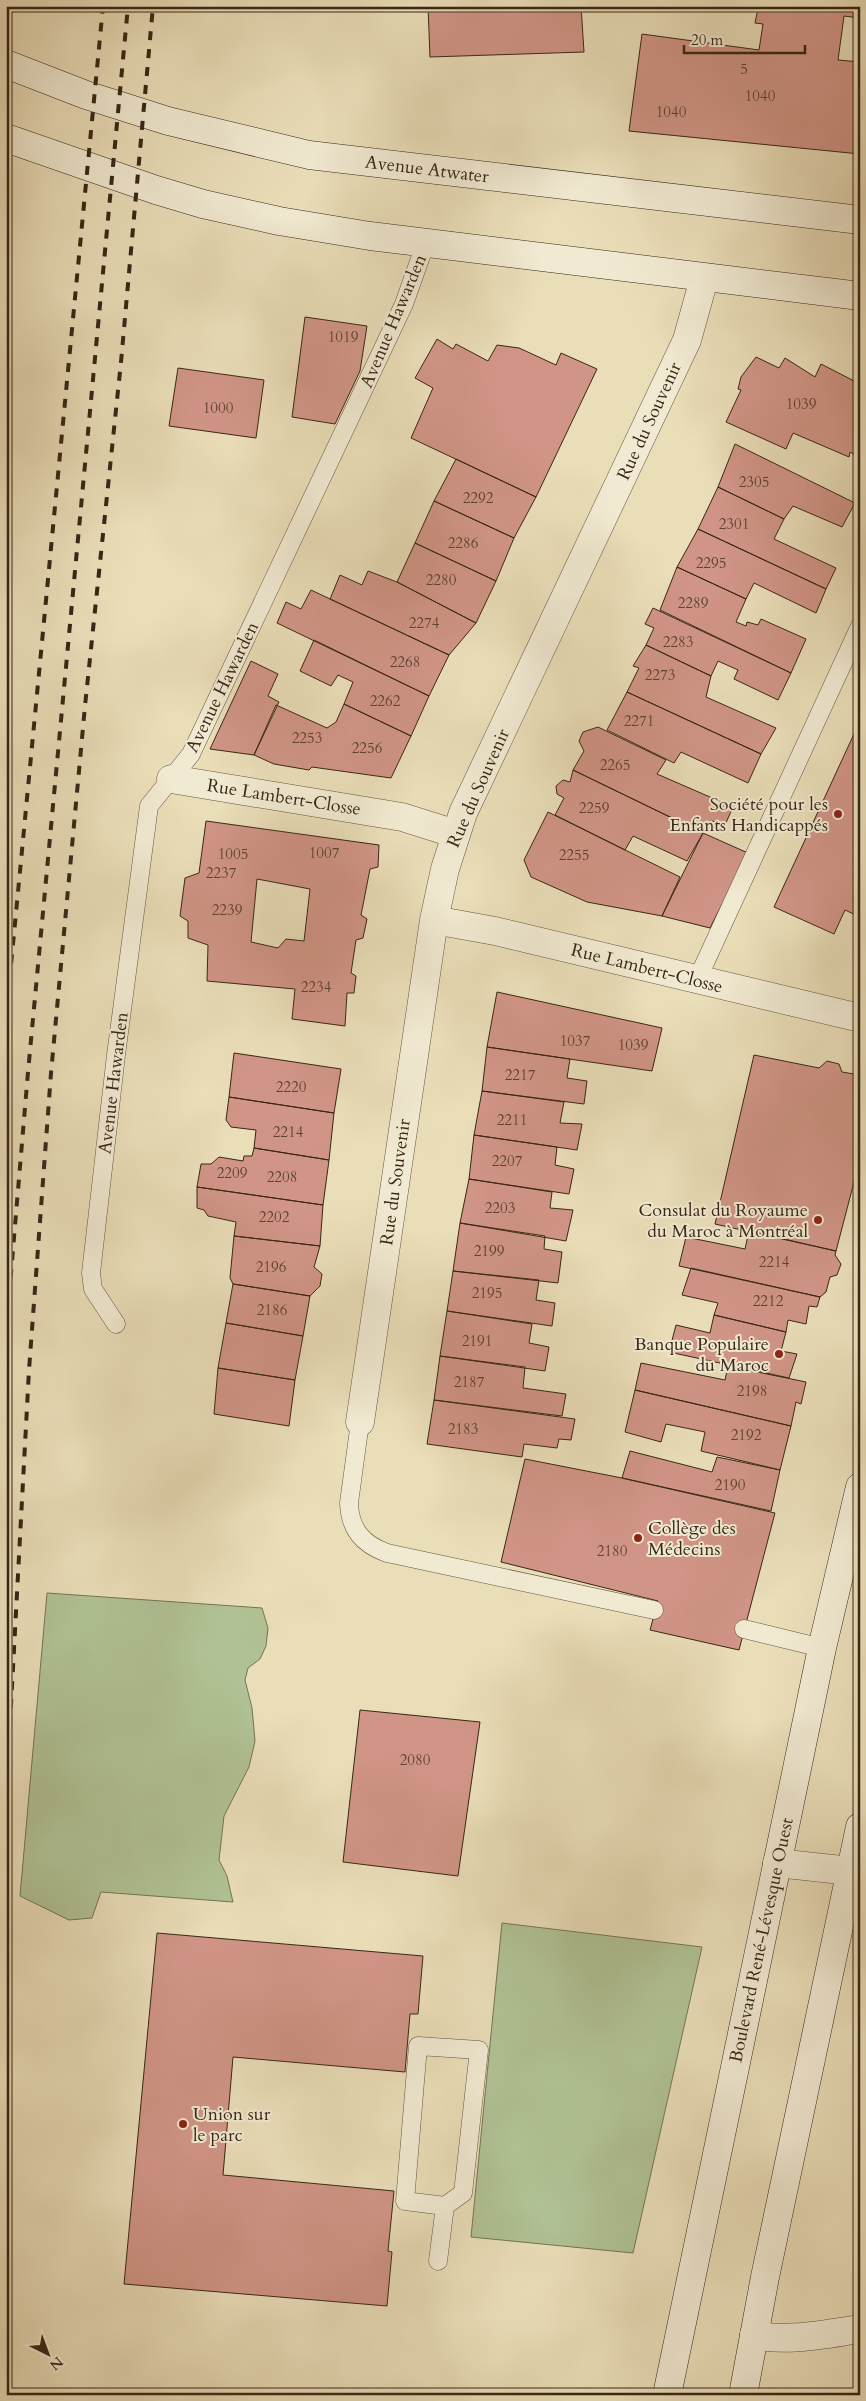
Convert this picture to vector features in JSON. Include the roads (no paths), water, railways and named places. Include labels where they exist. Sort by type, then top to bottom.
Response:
[{"type":"main road","name":"Avenue Atwater","points":[[6,64],[78,92],[168,121],[309,155],[860,220]]},
{"type":"main road","points":[[6,138],[203,204],[324,229],[860,296]]},
{"type":"main road","name":"Rue du Souvenir","points":[[360,1422],[434,920],[445,869],[463,813],[687,340],[704,278]]},
{"type":"main road","name":"Rue Lambert-Closse","points":[[170,779],[402,817],[456,834]]},
{"type":"main road","name":"Rue Lambert-Closse","points":[[434,920],[495,931],[860,1018]]},
{"type":"main road","name":"Boulevard René-Lévesque Ouest","points":[[667,2395],[822,1648],[860,1487]]},
{"type":"main road","points":[[744,2395],[754,2335],[855,1872],[860,1827]]},
{"type":"main road","points":[[777,1862],[855,1872]]},
{"type":"main road","points":[[754,2335],[797,2337],[860,2329]]},
{"type":"lane","name":"Avenue Hawarden","points":[[116,1324],[93,1289],[91,1274],[116,1055],[149,806],[191,754],[404,304],[426,242]]},
{"type":"lane","points":[[697,980],[860,626]]},
{"type":"lane","points":[[360,1422],[349,1514],[360,1537],[371,1546],[386,1553],[654,1610]]},
{"type":"lane","points":[[744,1629],[822,1648]]},
{"type":"lane","points":[[438,2261],[444,2206],[463,2193],[479,2050],[418,2046],[405,2201],[444,2206]]},
{"type":"railway","points":[[6,1017],[103,6]]},
{"type":"railway","points":[[6,1332],[28,1072],[128,6]]},
{"type":"railway","points":[[6,1798],[29,1370],[51,1073],[85,706],[121,362],[153,6]]},
{"type":"place","name":"Société pour les Enfants Handicappés","points":[[838,814]]},
{"type":"place","name":"Consulat du Royaume du Maroc à Montréal","points":[[818,1220]]},
{"type":"place","name":"Banque Populaire du Maroc","points":[[779,1354]]},
{"type":"place","name":"Collège des Médecins","points":[[638,1538]]},
{"type":"place","name":"Union sur le parc","points":[[183,2124]]}]
